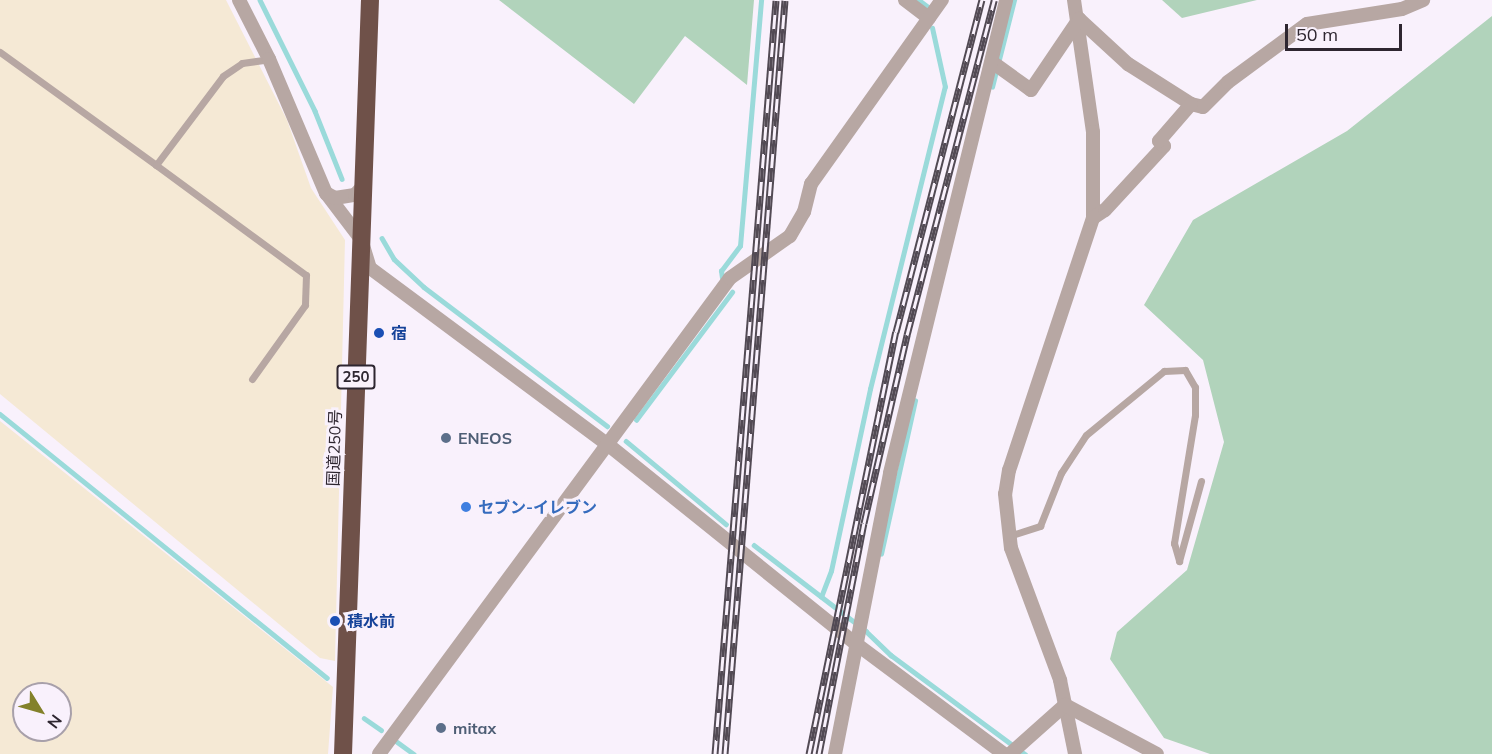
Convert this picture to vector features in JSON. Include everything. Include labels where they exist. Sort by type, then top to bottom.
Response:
[{"type":"highway","name":"国道250号","points":[[343,754],[370,0]]},
{"type":"street","points":[[239,0],[269,59],[326,194],[361,239],[370,268],[857,632],[1011,751],[1065,705]]},
{"type":"street","points":[[904,0],[929,18]]},
{"type":"street","points":[[379,754],[729,278],[790,236],[804,212],[811,184],[942,0]]},
{"type":"street","points":[[835,754],[857,632],[919,345],[996,65],[1006,0]]},
{"type":"street","points":[[1074,0],[1079,19],[1093,132],[1093,218],[1009,470],[1005,494],[1009,536],[1024,588],[1056,666],[1075,754]]},
{"type":"street","points":[[1079,19],[1128,64],[1191,104],[1203,107],[1211,103],[1228,82],[1307,24],[1402,9],[1423,0]]},
{"type":"street","points":[[996,65],[1031,90],[1079,19]]},
{"type":"street","points":[[1093,218],[1164,146],[1159,141],[1191,104]]},
{"type":"street","points":[[326,194],[335,198],[355,195],[365,183]]},
{"type":"street","points":[[1065,705],[1157,754]]},
{"type":"lane","points":[[0,52],[306,274],[304,305],[252,379]]},
{"type":"lane","points":[[156,165],[223,76],[242,63],[269,59]]},
{"type":"lane","points":[[1009,536],[1040,526],[1061,473],[1086,435],[1164,371],[1185,370],[1195,387],[1195,415],[1174,543],[1179,561],[1201,481]]},
{"type":"shaded area","points":[[0,0],[226,0],[287,120],[311,188],[345,240],[335,661],[320,658],[0,394]]},
{"type":"shaded area","points":[[0,421],[333,687],[328,754],[0,754]]},
{"type":"green space","points":[[499,0],[754,0],[747,85],[685,36],[634,104]]},
{"type":"green space","points":[[1162,0],[1257,0],[1182,18]]},
{"type":"green space","points":[[1492,16],[1492,754],[1210,754],[1164,738],[1110,659],[1117,632],[1187,570],[1224,442],[1203,360],[1144,305],[1193,220],[1347,131]]},
{"type":"waterway","points":[[260,0],[315,111],[342,179]]},
{"type":"waterway","points":[[722,278],[721,271],[740,246],[761,0]]},
{"type":"waterway","points":[[919,0],[927,6]]},
{"type":"waterway","points":[[992,87],[1014,0]]},
{"type":"waterway","points":[[821,597],[831,571],[870,389],[945,87],[932,28]]},
{"type":"waterway","points":[[382,238],[394,259],[424,287],[607,426]]},
{"type":"waterway","points":[[636,420],[732,292]]},
{"type":"waterway","points":[[881,554],[915,401]]},
{"type":"waterway","points":[[0,414],[327,678]]},
{"type":"waterway","points":[[626,441],[726,524]]},
{"type":"waterway","points":[[754,545],[866,631],[891,655],[1025,754]]},
{"type":"waterway","points":[[364,718],[381,730]]},
{"type":"waterway","points":[[396,741],[414,754]]},
{"type":"railway","points":[[715,754],[776,0]]},
{"type":"railway","points":[[725,754],[785,0]]},
{"type":"railway","points":[[809,754],[896,332],[982,0]]},
{"type":"railway","points":[[819,754],[864,523],[907,335],[994,0]]},
{"type":"place","name":"宿","points":[[379,333]]},
{"type":"place","name":"ENEOS","points":[[446,438]]},
{"type":"place","name":"セブン-イレブン","points":[[466,507]]},
{"type":"place","name":"積水前","points":[[335,621]]},
{"type":"place","name":"mitax","points":[[441,728]]}]
